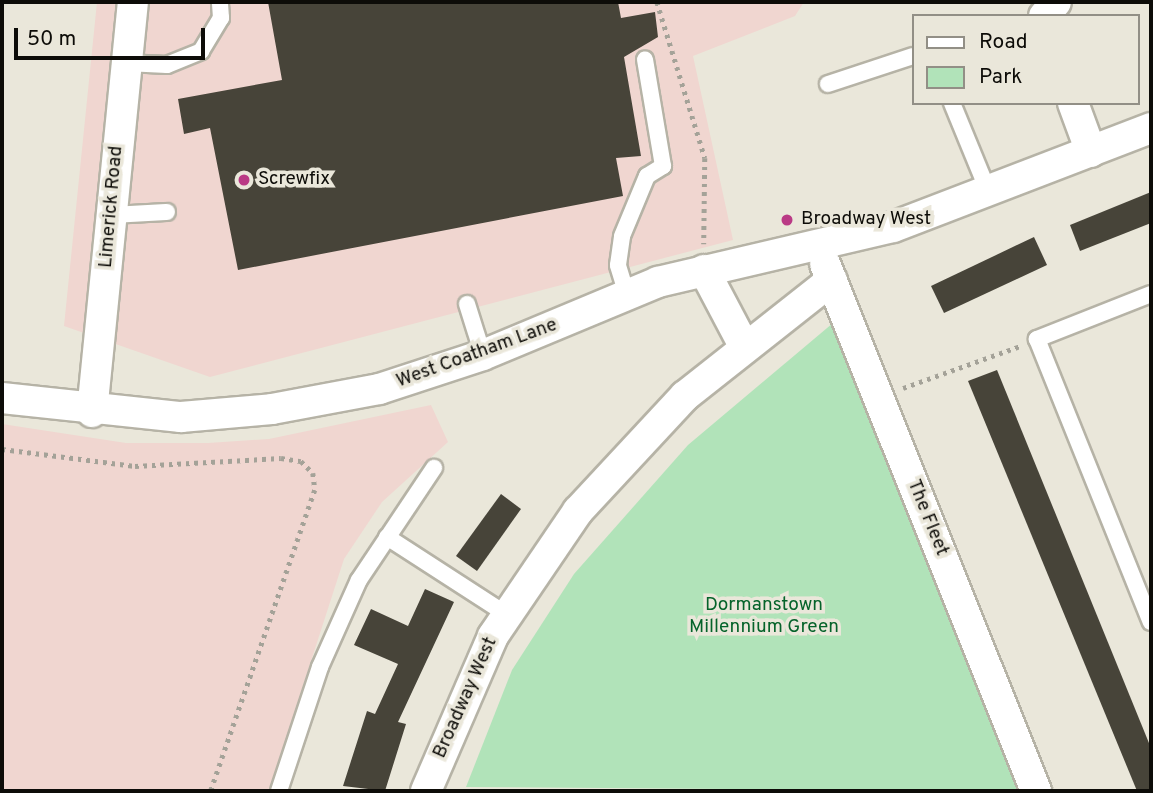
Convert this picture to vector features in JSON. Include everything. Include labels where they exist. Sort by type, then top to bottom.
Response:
[{"type":"street","name":"Limerick Road","points":[[92,412],[132,2]]},
{"type":"street","points":[[1074,105],[1091,152]]},
{"type":"street","points":[[817,245],[894,227],[989,193],[1151,128]]},
{"type":"street","name":"West Coatham Lane","points":[[2,398],[92,412],[181,417],[272,409],[379,389],[483,355],[627,295],[704,270],[817,245]]},
{"type":"street","name":"The Fleet","points":[[817,245],[1036,791]]},
{"type":"street","points":[[704,270],[743,344]]},
{"type":"street","name":"Broadway West","points":[[426,791],[460,703],[506,614],[578,510],[743,344],[832,280]]},
{"type":"lane","points":[[126,63],[167,65],[201,51],[221,18],[220,2]]},
{"type":"lane","points":[[828,84],[912,56]]},
{"type":"lane","points":[[627,295],[618,265],[622,236],[647,176],[663,166],[645,60]]},
{"type":"lane","points":[[953,105],[989,193]]},
{"type":"lane","points":[[111,215],[167,212]]},
{"type":"lane","points":[[1151,294],[1037,339],[1151,622]]},
{"type":"lane","points":[[467,304],[483,355]]},
{"type":"lane","points":[[279,791],[320,667],[359,580],[434,468]]},
{"type":"lane","points":[[387,537],[506,614]]},
{"type":"path","points":[[657,2],[705,158],[704,270]]},
{"type":"path","points":[[879,397],[1037,339]]},
{"type":"path","points":[[2,449],[135,466],[281,458],[301,461],[313,473],[315,490],[211,791]]},
{"type":"shaded area","points":[[97,2],[804,2],[795,16],[693,56],[733,240],[210,377],[64,326]]},
{"type":"shaded area","points":[[431,405],[448,442],[382,502],[344,559],[269,791],[2,791],[2,424],[126,443],[208,443],[269,439]]},
{"type":"green space","name":"Dormanstown Millennium Green","points":[[833,323],[1020,791],[466,787],[512,670],[574,574],[688,445]]},
{"type":"building","points":[[268,2],[618,2],[621,18],[655,12],[658,37],[624,57],[641,156],[616,158],[623,196],[238,270],[210,128],[184,134],[178,99],[282,80]]},
{"type":"building","points":[[1151,192],[1151,223],[1080,251],[1070,225]]},
{"type":"building","points":[[1034,237],[1047,265],[944,313],[931,286]]},
{"type":"building","points":[[997,370],[1151,748],[1151,791],[1137,791],[968,381]]},
{"type":"building","points":[[501,494],[521,509],[477,571],[456,556]]},
{"type":"building","points":[[425,589],[454,602],[398,722],[406,724],[385,791],[343,786],[367,711],[375,714],[398,664],[354,645],[371,609],[408,626]]},
{"type":"place","name":"Screwfix","points":[[244,180]]},
{"type":"place","name":"Broadway West","points":[[787,220]]}]
